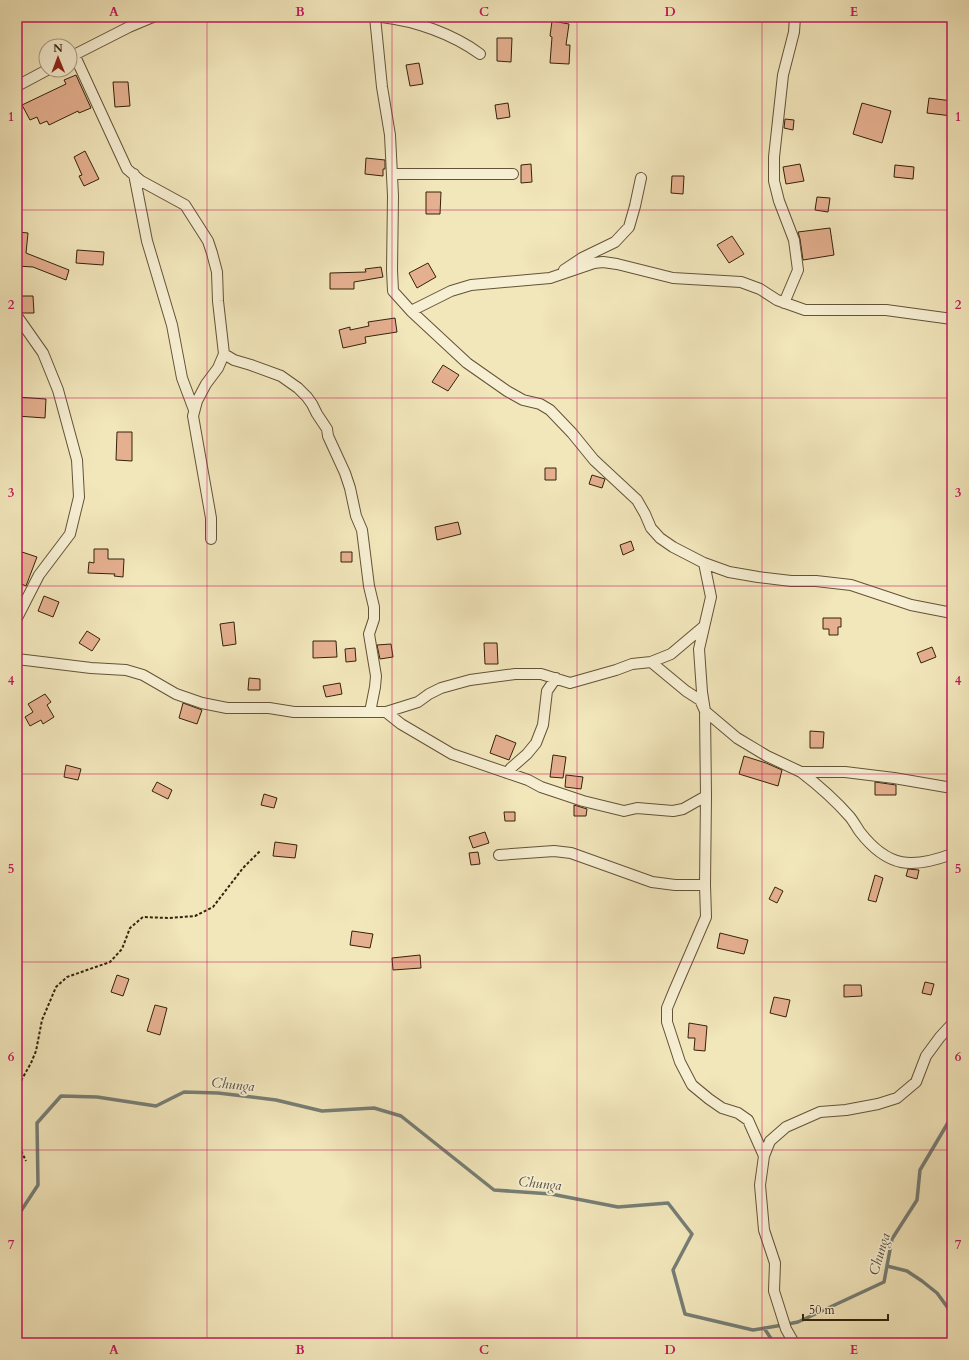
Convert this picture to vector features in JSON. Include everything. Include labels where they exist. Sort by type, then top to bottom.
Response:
[{"type":"street","points":[[78,52],[130,22],[153,17]]},
{"type":"street","points":[[375,17],[382,87],[390,135],[392,174],[393,291],[410,311],[467,363],[507,391],[523,400],[540,404],[550,410],[594,460],[637,500],[651,528],[660,538],[673,547],[704,563],[730,572],[791,581],[816,581],[851,585],[910,605],[952,613]]},
{"type":"street","points":[[382,17],[402,20],[438,32],[458,41],[480,54]]},
{"type":"street","points":[[784,302],[798,270],[794,240],[779,201],[774,181],[774,157],[783,75],[794,32],[795,17]]},
{"type":"street","points":[[78,68],[121,158],[128,169],[141,181],[185,205],[208,241],[217,272],[218,301],[224,354],[218,368],[206,384],[197,401],[193,416],[211,518],[211,539]]},
{"type":"street","points":[[17,86],[38,75]]},
{"type":"street","points":[[134,174],[147,241],[172,325],[182,378],[194,410]]},
{"type":"street","points":[[392,174],[513,174]]},
{"type":"street","points":[[550,278],[582,258],[615,242],[629,227],[641,178]]},
{"type":"street","points":[[410,311],[451,291],[471,285],[550,278],[594,263],[603,262],[674,278],[741,282],[760,289],[784,302],[806,310],[886,310],[952,319]]},
{"type":"street","points":[[17,316],[43,353],[58,390],[77,460],[79,497],[70,534],[39,575],[17,618]]},
{"type":"street","points":[[224,354],[234,360],[281,376],[298,388],[307,397],[327,429],[328,436],[345,472],[356,516],[362,530],[369,586],[374,607],[374,620],[370,634],[376,676],[370,712]]},
{"type":"street","points":[[704,563],[711,597],[699,649],[705,711],[706,917],[667,1008],[667,1022],[680,1062],[692,1085],[722,1108],[738,1113],[748,1120],[764,1156]]},
{"type":"street","points":[[17,659],[91,668],[126,670],[143,675],[176,694],[202,703],[228,708],[269,708],[294,712],[386,712],[418,702],[440,688],[470,680],[515,674],[541,674],[570,683],[632,664],[651,662],[671,654],[703,627]]},
{"type":"street","points":[[651,662],[686,691],[700,700],[705,711],[749,746],[801,772],[816,784],[850,818],[861,833],[879,852],[893,860],[913,864],[938,859],[952,854]]},
{"type":"street","points":[[507,773],[536,743],[544,725],[547,691],[556,678]]},
{"type":"street","points":[[386,712],[401,724],[452,754],[528,780],[554,792],[582,801],[624,810],[637,808],[673,811],[683,809],[706,796]]},
{"type":"street","points":[[801,772],[845,772],[894,778],[952,788]]},
{"type":"street","points":[[500,855],[554,851],[571,853],[652,882],[675,885],[705,885]]},
{"type":"street","points":[[794,1343],[786,1330],[774,1291],[775,1263],[764,1230],[760,1185],[764,1156],[770,1141],[786,1127],[820,1112],[846,1110],[897,1098],[916,1082],[926,1056],[952,1024]]},
{"type":"path","points":[[17,1095],[22,1079],[36,1051],[42,1020],[56,986],[67,976],[110,962],[122,949],[130,928],[144,917],[169,918],[194,916],[213,907],[243,868],[260,851]]},
{"type":"path","points":[[17,1142],[26,1161]]},
{"type":"building","points":[[552,21],[569,24],[566,45],[570,45],[569,64],[550,63],[552,37],[550,36]]},
{"type":"building","points":[[497,38],[512,38],[511,62],[497,61]]},
{"type":"building","points":[[419,63],[423,84],[410,86],[406,65]]},
{"type":"building","points":[[69,78],[77,78],[91,108],[79,113],[78,111],[49,125],[47,121],[40,124],[37,117],[30,120],[22,105],[66,84],[64,80]]},
{"type":"building","points":[[113,82],[128,82],[130,106],[115,107]]},
{"type":"building","points":[[929,98],[952,101],[952,116],[927,113]]},
{"type":"building","points":[[508,103],[510,117],[497,119],[495,105]]},
{"type":"building","points":[[862,103],[891,111],[882,143],[853,134]]},
{"type":"building","points":[[785,119],[794,120],[793,130],[784,128]]},
{"type":"building","points":[[85,151],[99,179],[84,186],[79,176],[82,175],[74,157]]},
{"type":"building","points":[[366,158],[385,160],[383,176],[365,174]]},
{"type":"building","points":[[531,164],[532,182],[521,183],[521,165]]},
{"type":"building","points":[[800,164],[804,181],[786,184],[783,167]]},
{"type":"building","points":[[895,165],[914,167],[913,179],[894,177]]},
{"type":"building","points":[[672,176],[684,176],[683,194],[671,193]]},
{"type":"building","points":[[426,192],[441,192],[440,214],[426,214]]},
{"type":"building","points":[[817,197],[830,198],[828,212],[815,210]]},
{"type":"building","points":[[830,228],[834,255],[803,260],[798,232]]},
{"type":"building","points":[[18,232],[28,233],[26,253],[69,270],[66,280],[33,267],[17,266]]},
{"type":"building","points":[[732,236],[744,254],[729,263],[717,245]]},
{"type":"building","points":[[77,250],[104,252],[103,265],[76,263]]},
{"type":"building","points":[[428,263],[436,277],[417,288],[409,273]]},
{"type":"building","points":[[381,267],[383,277],[354,282],[354,289],[330,289],[330,273],[366,272],[365,269]]},
{"type":"building","points":[[20,296],[33,296],[34,313],[23,313],[20,310]]},
{"type":"building","points":[[395,318],[397,332],[365,337],[366,343],[343,348],[339,330],[350,327],[350,330],[369,326],[368,322]]},
{"type":"building","points":[[443,365],[459,375],[448,391],[432,382]]},
{"type":"building","points":[[17,397],[46,399],[45,418],[17,416]]},
{"type":"building","points":[[117,432],[132,432],[132,461],[116,460]]},
{"type":"building","points":[[545,468],[556,468],[556,480],[545,480]]},
{"type":"building","points":[[592,475],[605,479],[602,488],[589,484]]},
{"type":"building","points":[[458,522],[461,534],[437,540],[435,527]]},
{"type":"building","points":[[631,541],[634,550],[623,555],[620,545]]},
{"type":"building","points":[[94,549],[108,549],[108,559],[124,559],[123,577],[114,576],[115,574],[88,573],[89,562],[94,563]]},
{"type":"building","points":[[22,552],[37,557],[26,586],[17,582],[17,563]]},
{"type":"building","points":[[341,552],[352,552],[352,562],[341,562]]},
{"type":"building","points":[[44,596],[59,602],[53,617],[38,611]]},
{"type":"building","points":[[823,618],[841,618],[841,627],[838,627],[838,635],[829,635],[829,629],[823,629]]},
{"type":"building","points":[[234,622],[236,644],[223,646],[220,624]]},
{"type":"building","points":[[87,631],[100,639],[92,651],[79,643]]},
{"type":"building","points":[[313,641],[336,641],[337,657],[313,658]]},
{"type":"building","points":[[484,643],[497,643],[498,664],[485,664]]},
{"type":"building","points":[[391,644],[393,657],[380,659],[377,645]]},
{"type":"building","points":[[932,647],[936,657],[921,663],[917,653]]},
{"type":"building","points":[[355,648],[356,661],[346,662],[345,649]]},
{"type":"building","points":[[249,678],[260,679],[260,690],[248,690]]},
{"type":"building","points":[[340,683],[342,694],[326,697],[323,686]]},
{"type":"building","points":[[45,694],[51,702],[47,705],[54,717],[43,724],[41,720],[30,726],[25,717],[33,712],[28,704]]},
{"type":"building","points":[[183,703],[202,710],[197,724],[179,718]]},
{"type":"building","points":[[810,731],[824,732],[823,748],[810,748]]},
{"type":"building","points":[[496,735],[516,743],[509,760],[490,753]]},
{"type":"building","points":[[553,755],[566,757],[563,778],[550,777]]},
{"type":"building","points":[[744,756],[782,770],[778,786],[739,774]]},
{"type":"building","points":[[66,765],[81,769],[78,780],[64,777]]},
{"type":"building","points":[[566,775],[583,777],[581,789],[565,787]]},
{"type":"building","points":[[157,782],[172,790],[168,799],[152,791]]},
{"type":"building","points":[[875,782],[896,785],[896,795],[875,795]]},
{"type":"building","points":[[264,794],[277,798],[274,808],[261,805]]},
{"type":"building","points":[[574,805],[587,809],[586,816],[574,816]]},
{"type":"building","points":[[504,812],[515,812],[515,821],[505,821]]},
{"type":"building","points":[[485,832],[489,843],[473,848],[469,837]]},
{"type":"building","points":[[275,842],[297,845],[295,858],[273,856]]},
{"type":"building","points":[[478,852],[480,864],[471,865],[469,853]]},
{"type":"building","points":[[908,869],[919,870],[917,879],[906,876]]},
{"type":"building","points":[[875,875],[883,878],[876,902],[868,900]]},
{"type":"building","points":[[775,887],[783,891],[777,903],[769,899]]},
{"type":"building","points":[[352,931],[373,934],[370,948],[350,945]]},
{"type":"building","points":[[720,933],[748,940],[744,954],[717,948]]},
{"type":"building","points":[[420,955],[421,968],[393,970],[392,958]]},
{"type":"building","points":[[117,975],[129,979],[123,996],[111,992]]},
{"type":"building","points":[[925,982],[934,984],[931,995],[922,993]]},
{"type":"building","points":[[844,985],[861,985],[862,996],[844,997]]},
{"type":"building","points":[[774,997],[790,1000],[786,1017],[770,1013]]},
{"type":"building","points":[[155,1005],[167,1008],[160,1035],[147,1031]]},
{"type":"building","points":[[689,1023],[707,1026],[705,1051],[694,1050],[695,1038],[688,1038]]},
{"type":"waterway","name":"Chunga","points":[[17,1217],[38,1185],[37,1123],[61,1096],[97,1097],[156,1106],[184,1092],[218,1093],[276,1100],[322,1111],[374,1108],[401,1116],[494,1190],[551,1194],[618,1207],[668,1203],[692,1234],[673,1270],[685,1314],[753,1330],[798,1322],[884,1282],[892,1239],[917,1200],[920,1170],[949,1121],[952,1122]]},
{"type":"waterway","points":[[887,1266],[907,1271],[937,1293],[948,1308],[952,1322]]},
{"type":"waterway","points":[[764,1328],[774,1343]]}]
